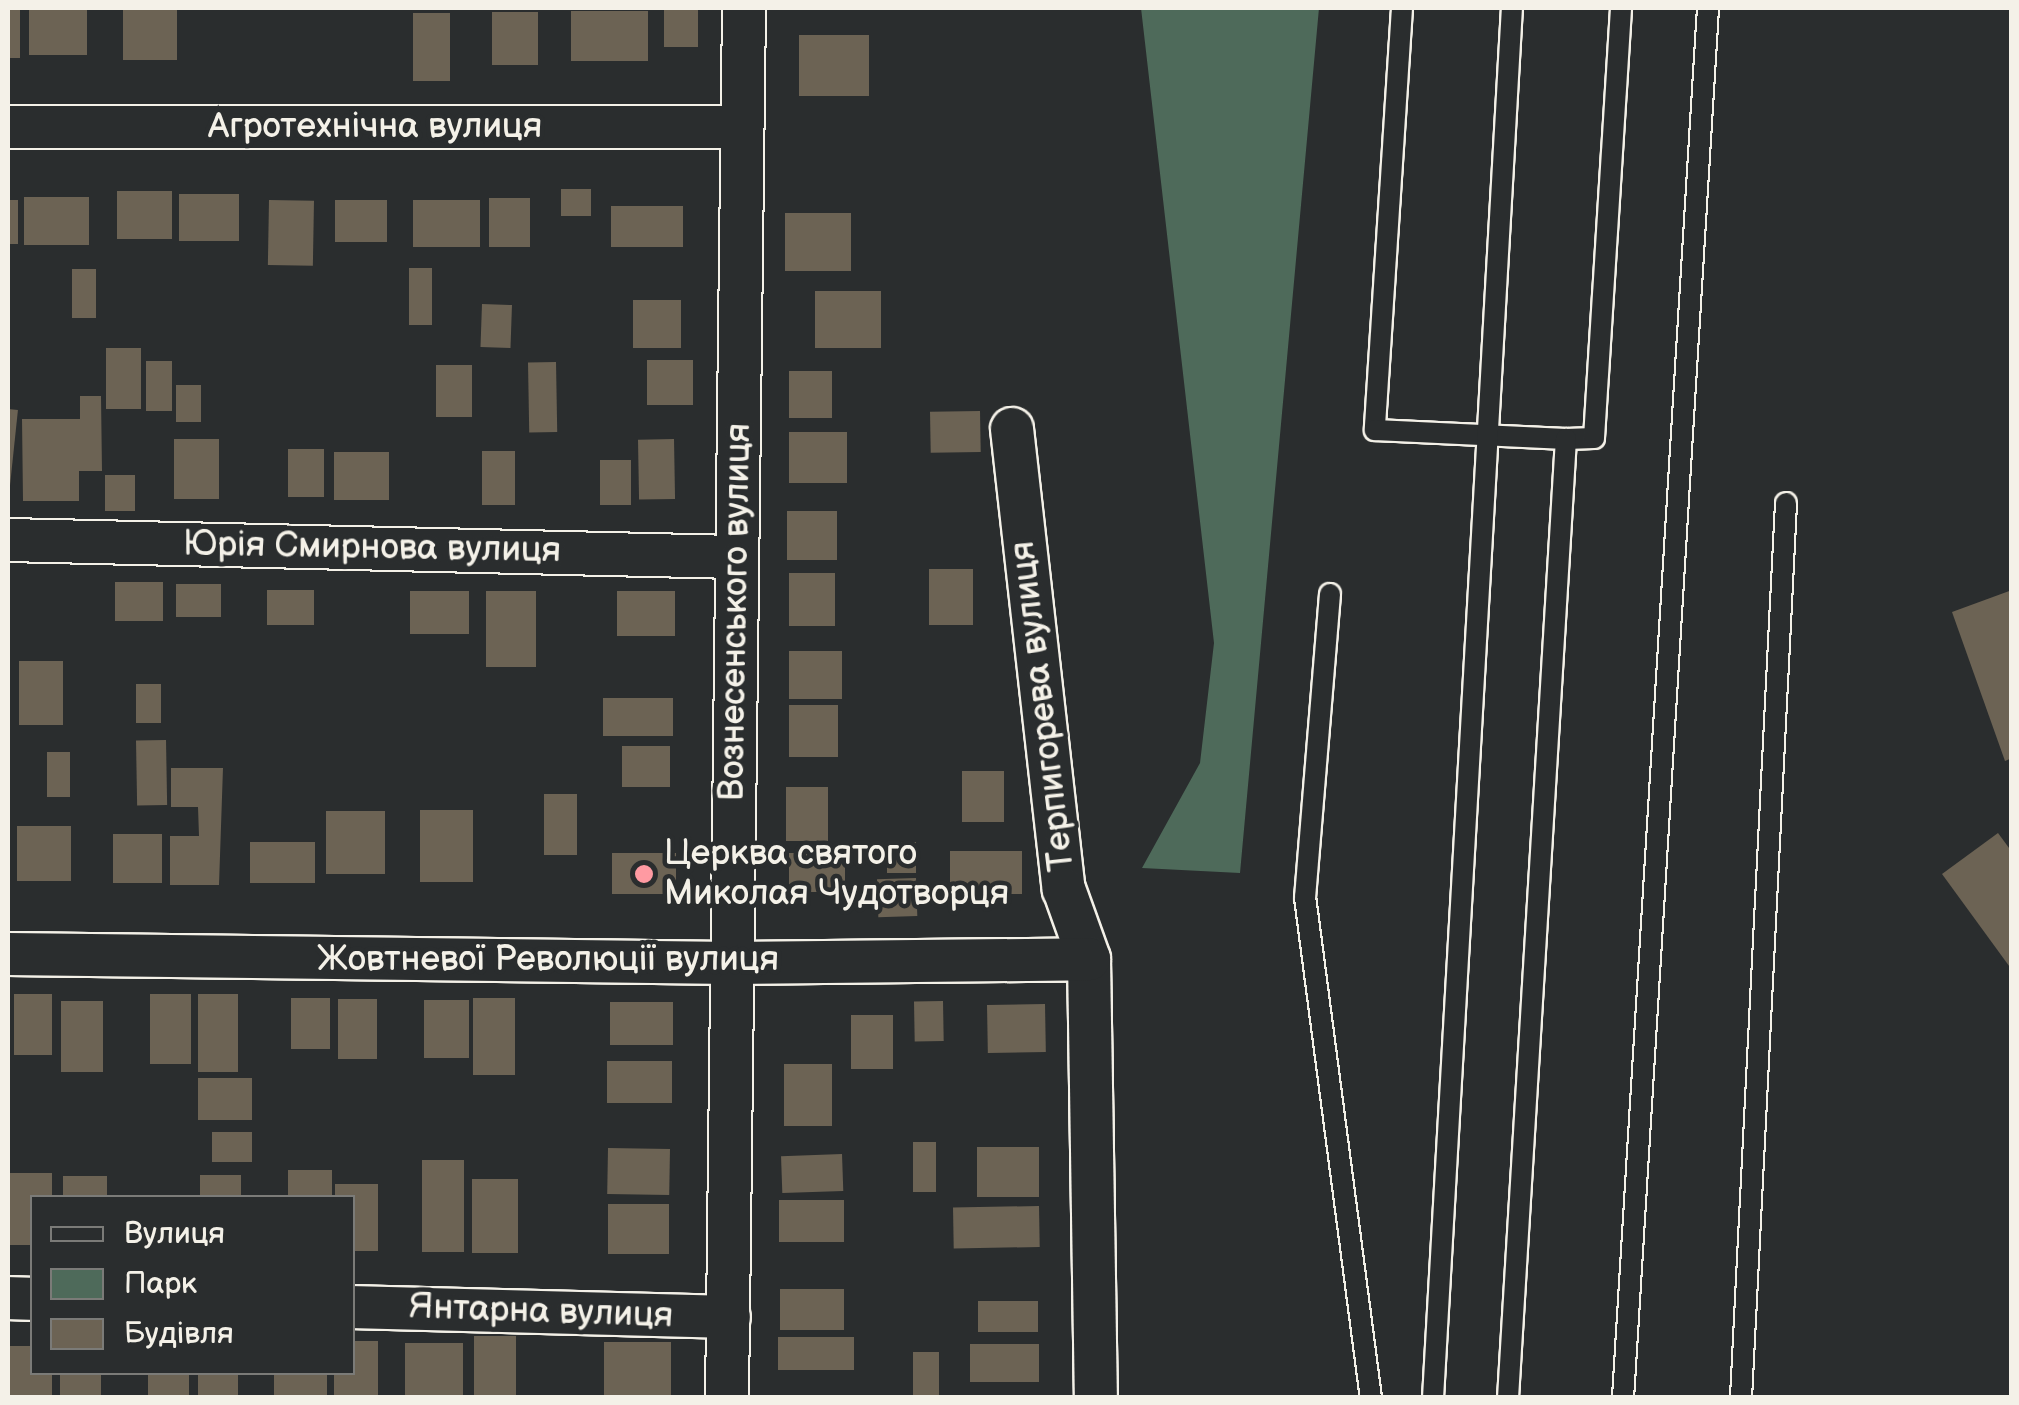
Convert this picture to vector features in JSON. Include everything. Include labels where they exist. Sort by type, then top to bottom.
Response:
[{"type":"street","name":"Вознесенського вулиця","points":[[727,1398],[744,8]]},
{"type":"street","name":"Агротехнічна вулиця","points":[[8,127],[742,127]]},
{"type":"street","name":"Терпигорева вулиця","points":[[1012,430],[1064,889],[1088,959],[1096,1398]]},
{"type":"street","name":"Юрія Смирнова вулиця","points":[[8,540],[736,556]]},
{"type":"street","name":"Жовтневої Революції вулиця","points":[[8,954],[732,962],[1088,959]]},
{"type":"street","name":"Янтарна вулиця","points":[[355,1307],[729,1318]]},
{"type":"lane","points":[[1402,8],[1374,430],[1566,439],[1594,438],[1621,8]]},
{"type":"lane","points":[[1433,1398],[1483,437],[1512,8]]},
{"type":"lane","points":[[1622,1398],[1708,8]]},
{"type":"lane","points":[[1508,1398],[1566,439]]},
{"type":"lane","points":[[1741,1398],[1786,504]]},
{"type":"lane","points":[[1330,594],[1305,897],[1370,1398]]},
{"type":"green space","points":[[1141,8],[1319,8],[1240,873],[1142,868],[1200,763],[1214,643]]},
{"type":"building","points":[[8,8],[20,8],[20,58],[8,58]]},
{"type":"building","points":[[29,8],[87,8],[87,55],[29,55]]},
{"type":"building","points":[[123,8],[177,8],[177,60],[123,60]]},
{"type":"building","points":[[664,8],[698,8],[698,47],[664,47]]},
{"type":"building","points":[[571,11],[648,11],[648,61],[571,61]]},
{"type":"building","points":[[492,12],[538,12],[538,65],[492,65]]},
{"type":"building","points":[[413,13],[450,13],[450,81],[413,81]]},
{"type":"building","points":[[799,35],[869,35],[869,96],[799,96]]},
{"type":"building","points":[[561,189],[591,189],[591,216],[561,216]]},
{"type":"building","points":[[117,191],[172,191],[172,239],[117,239]]},
{"type":"building","points":[[179,194],[239,194],[239,241],[179,241]]},
{"type":"building","points":[[24,197],[89,197],[89,245],[24,245]]},
{"type":"building","points":[[489,198],[530,198],[530,247],[489,247]]},
{"type":"building","points":[[8,200],[18,200],[18,244],[8,244]]},
{"type":"building","points":[[269,200],[314,201],[313,266],[268,265]]},
{"type":"building","points":[[335,200],[387,200],[387,242],[335,242]]},
{"type":"building","points":[[413,200],[480,200],[480,247],[413,247]]},
{"type":"building","points":[[611,206],[683,206],[683,247],[611,247]]},
{"type":"building","points":[[785,213],[851,213],[851,271],[785,271]]},
{"type":"building","points":[[409,268],[432,268],[432,325],[409,325]]},
{"type":"building","points":[[72,269],[96,269],[96,318],[72,318]]},
{"type":"building","points":[[815,291],[881,291],[881,348],[815,348]]},
{"type":"building","points":[[633,300],[681,300],[681,348],[633,348]]},
{"type":"building","points":[[482,304],[512,305],[510,348],[480,347]]},
{"type":"building","points":[[106,348],[141,348],[141,409],[106,409]]},
{"type":"building","points":[[647,360],[693,360],[693,405],[647,405]]},
{"type":"building","points":[[146,361],[172,361],[172,411],[146,411]]},
{"type":"building","points":[[528,362],[556,362],[557,432],[529,432]]},
{"type":"building","points":[[436,365],[472,365],[472,417],[436,417]]},
{"type":"building","points":[[789,371],[832,371],[832,418],[789,418]]},
{"type":"building","points":[[176,385],[201,385],[201,422],[176,422]]},
{"type":"building","points":[[80,396],[101,396],[102,471],[79,471],[79,501],[23,501],[22,419],[80,419]]},
{"type":"building","points":[[8,409],[18,410],[8,491]]},
{"type":"building","points":[[980,411],[981,452],[931,453],[930,412]]},
{"type":"building","points":[[789,432],[847,432],[847,483],[789,483]]},
{"type":"building","points":[[174,439],[219,439],[219,499],[174,499]]},
{"type":"building","points":[[674,439],[675,499],[639,500],[638,440]]},
{"type":"building","points":[[288,449],[324,449],[324,497],[288,497]]},
{"type":"building","points":[[482,451],[515,451],[515,505],[482,505]]},
{"type":"building","points":[[334,452],[389,452],[389,500],[334,500]]},
{"type":"building","points":[[600,460],[631,460],[631,505],[600,505]]},
{"type":"building","points":[[105,475],[135,475],[135,511],[105,511]]},
{"type":"building","points":[[787,511],[837,511],[837,560],[787,560]]},
{"type":"building","points":[[929,569],[973,569],[973,625],[929,625]]},
{"type":"building","points":[[789,573],[835,573],[835,626],[789,626]]},
{"type":"building","points":[[115,582],[163,582],[163,621],[115,621]]},
{"type":"building","points":[[176,584],[221,584],[221,617],[176,617]]},
{"type":"building","points":[[267,590],[314,590],[314,625],[267,625]]},
{"type":"building","points":[[2012,590],[2012,758],[2005,761],[1952,612]]},
{"type":"building","points":[[410,591],[469,591],[469,634],[410,634]]},
{"type":"building","points":[[486,591],[536,591],[536,667],[486,667]]},
{"type":"building","points":[[617,591],[675,591],[675,636],[617,636]]},
{"type":"building","points":[[789,651],[842,651],[842,699],[789,699]]},
{"type":"building","points":[[19,661],[63,661],[63,725],[19,725]]},
{"type":"building","points":[[136,684],[161,684],[161,723],[136,723]]},
{"type":"building","points":[[603,698],[673,698],[673,736],[603,736]]},
{"type":"building","points":[[789,705],[838,705],[838,757],[789,757]]},
{"type":"building","points":[[166,740],[167,805],[137,806],[136,741]]},
{"type":"building","points":[[622,746],[670,746],[670,787],[622,787]]},
{"type":"building","points":[[47,752],[70,752],[70,797],[47,797]]},
{"type":"building","points":[[171,768],[223,768],[219,885],[170,885],[170,836],[199,836],[198,807],[171,807]]},
{"type":"building","points":[[962,771],[1004,771],[1004,822],[962,822]]},
{"type":"building","points":[[786,787],[828,787],[828,841],[786,841]]},
{"type":"building","points":[[544,794],[577,794],[577,855],[544,855]]},
{"type":"building","points":[[420,810],[473,810],[473,882],[420,882]]},
{"type":"building","points":[[326,811],[385,811],[385,874],[326,874]]},
{"type":"building","points":[[17,826],[71,826],[71,881],[17,881]]},
{"type":"building","points":[[1998,833],[2012,852],[2012,970],[1942,874]]},
{"type":"building","points":[[113,834],[162,834],[162,883],[113,883]]},
{"type":"building","points":[[250,842],[315,842],[315,883],[250,883]]},
{"type":"building","points":[[887,842],[916,842],[916,873],[887,873]]},
{"type":"building","points":[[950,851],[1022,851],[1022,894],[950,894]]},
{"type":"building","name":"Церква святого Миколая Чудотворця","points":[[612,853],[676,853],[676,894],[612,894]]},
{"type":"building","points":[[789,853],[845,853],[845,892],[789,892]]},
{"type":"building","points":[[916,878],[917,916],[878,917],[877,879]]},
{"type":"building","points":[[14,994],[52,994],[52,1055],[14,1055]]},
{"type":"building","points":[[150,994],[191,994],[191,1064],[150,1064]]},
{"type":"building","points":[[198,994],[238,994],[238,1072],[198,1072]]},
{"type":"building","points":[[291,998],[330,998],[330,1049],[291,1049]]},
{"type":"building","points":[[473,998],[515,998],[515,1075],[473,1075]]},
{"type":"building","points":[[338,999],[377,999],[377,1059],[338,1059]]},
{"type":"building","points":[[424,1000],[469,1000],[469,1058],[424,1058]]},
{"type":"building","points":[[61,1001],[103,1001],[103,1072],[61,1072]]},
{"type":"building","points":[[943,1001],[944,1041],[915,1042],[914,1002]]},
{"type":"building","points":[[610,1002],[673,1002],[673,1045],[610,1045]]},
{"type":"building","points":[[1045,1004],[1046,1052],[988,1053],[987,1005]]},
{"type":"building","points":[[851,1015],[893,1015],[893,1069],[851,1069]]},
{"type":"building","points":[[607,1061],[672,1061],[672,1103],[607,1103]]},
{"type":"building","points":[[784,1064],[832,1064],[832,1126],[784,1126]]},
{"type":"building","points":[[198,1078],[252,1078],[252,1120],[198,1120]]},
{"type":"building","points":[[212,1132],[252,1132],[252,1162],[212,1162]]},
{"type":"building","points":[[913,1142],[936,1142],[936,1192],[913,1192]]},
{"type":"building","points":[[977,1147],[1039,1147],[1039,1197],[977,1197]]},
{"type":"building","points":[[608,1148],[670,1149],[669,1195],[607,1194]]},
{"type":"building","points":[[842,1154],[843,1191],[782,1193],[781,1156]]},
{"type":"building","points":[[422,1160],[464,1160],[464,1252],[422,1252]]},
{"type":"building","points":[[288,1170],[332,1170],[332,1195],[288,1195]]},
{"type":"building","points":[[8,1173],[52,1173],[52,1195],[30,1195],[30,1245],[8,1245]]},
{"type":"building","points":[[200,1175],[241,1175],[241,1195],[200,1195]]},
{"type":"building","points":[[63,1176],[107,1176],[107,1195],[63,1195]]},
{"type":"building","points":[[472,1179],[518,1179],[518,1253],[472,1253]]},
{"type":"building","points":[[335,1184],[378,1184],[378,1251],[355,1251],[355,1195],[335,1195]]},
{"type":"building","points":[[779,1200],[844,1200],[844,1242],[779,1242]]},
{"type":"building","points":[[608,1204],[669,1204],[669,1254],[608,1254]]},
{"type":"building","points":[[1039,1206],[1040,1247],[954,1248],[953,1208]]},
{"type":"building","points":[[780,1289],[844,1289],[844,1330],[780,1330]]},
{"type":"building","points":[[978,1301],[1038,1301],[1038,1332],[978,1332]]},
{"type":"building","points":[[474,1336],[516,1336],[516,1398],[474,1398]]},
{"type":"building","points":[[778,1337],[854,1337],[854,1370],[778,1370]]},
{"type":"building","points":[[355,1341],[378,1341],[378,1398],[334,1398],[334,1375],[355,1375]]},
{"type":"building","points":[[604,1342],[671,1342],[671,1395],[604,1395]]},
{"type":"building","points":[[405,1343],[463,1343],[463,1398],[405,1398]]},
{"type":"building","points":[[970,1344],[1039,1344],[1039,1382],[970,1382]]},
{"type":"building","points":[[8,1346],[30,1346],[30,1375],[52,1375],[52,1398],[8,1398]]},
{"type":"building","points":[[913,1352],[939,1352],[939,1398],[913,1398]]},
{"type":"building","points":[[60,1375],[101,1375],[101,1398],[60,1398]]},
{"type":"building","points":[[148,1375],[189,1375],[189,1398],[148,1398]]},
{"type":"building","points":[[198,1375],[238,1375],[238,1398],[198,1398]]},
{"type":"building","points":[[274,1375],[327,1375],[327,1398],[274,1398]]},
{"type":"place","name":"Церква святого Миколая Чудотворця","points":[[644,874]]}]
